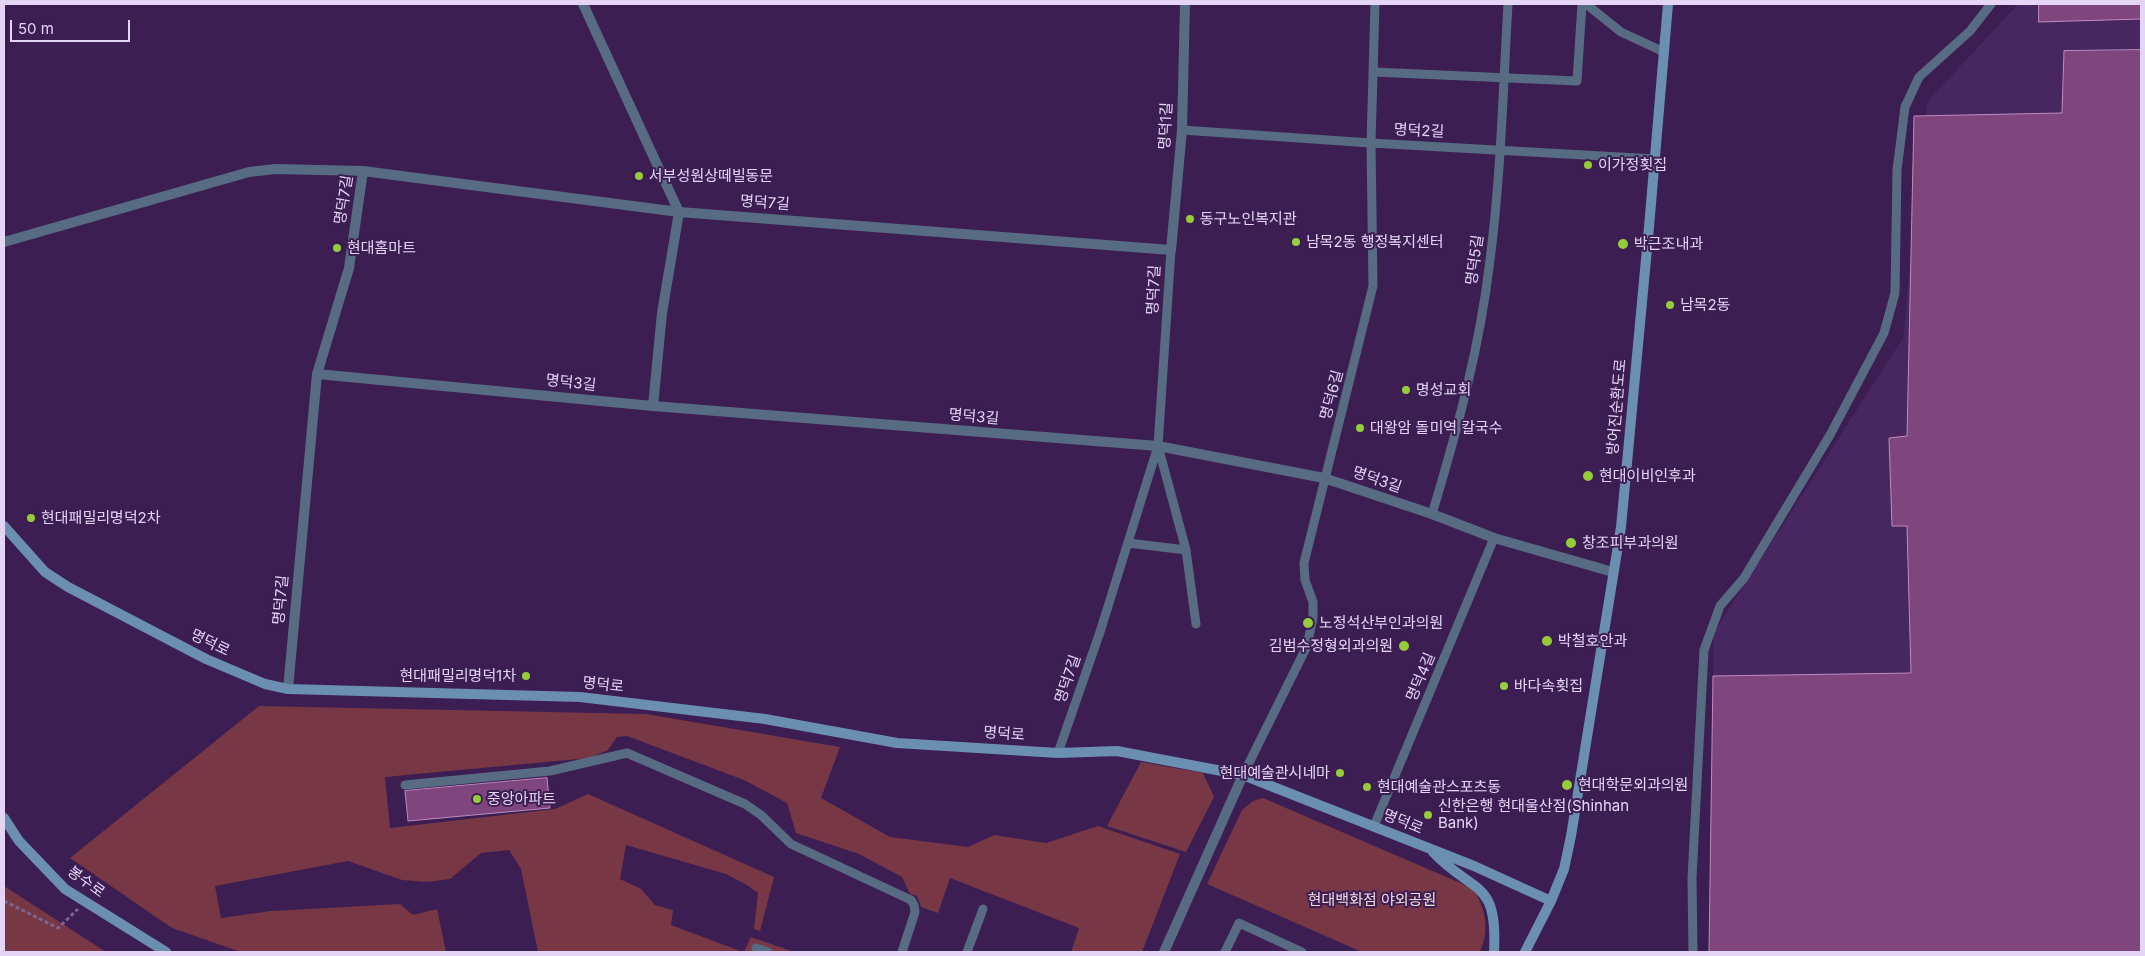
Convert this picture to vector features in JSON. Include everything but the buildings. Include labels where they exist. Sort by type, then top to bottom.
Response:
[{"type":"street","points":[[583,4],[679,212],[662,313],[653,406]]},
{"type":"street","name":"명덕1길","points":[[1172,250],[1182,130],[1185,4]]},
{"type":"street","name":"방어진순환도로","points":[[1524,952],[1551,901],[1564,869],[1571,836],[1622,518],[1668,4]]},
{"type":"street","points":[[4,242],[250,172],[276,169],[363,171]]},
{"type":"street","name":"명덕7길","points":[[288,689],[317,374],[348,268],[363,171],[679,212],[1172,250]]},
{"type":"street","name":"명덕3길","points":[[317,374],[653,406],[1158,446],[1324,478],[1432,514],[1494,538],[1613,572]]},
{"type":"street","name":"명덕로","points":[[4,526],[45,572],[68,587],[206,659],[265,684],[288,689],[580,698],[765,719],[897,743],[1058,753],[1117,751],[1243,774],[1431,849],[1551,901]]},
{"type":"street","points":[[1164,952],[1243,774]]},
{"type":"street","name":"봉수로","points":[[4,818],[19,841],[65,889],[166,952]]},
{"type":"street","points":[[1431,849],[1449,868],[1479,887],[1486,895],[1494,916],[1494,952]]},
{"type":"lane","name":"명덕6길","points":[[1243,774],[1307,646],[1313,618],[1313,602],[1305,580],[1304,564],[1324,478],[1357,357],[1373,286],[1370,143],[1375,4]]},
{"type":"lane","name":"명덕5길","points":[[1432,514],[1452,448],[1472,366],[1490,262],[1502,149],[1508,4]]},
{"type":"lane","points":[[1373,72],[1577,81],[1582,4]]},
{"type":"lane","points":[[1586,4],[1621,32],[1664,52]]},
{"type":"lane","points":[[1693,952],[1692,878],[1704,650],[1720,606],[1744,578],[1825,443],[1884,333],[1895,293],[1897,170],[1905,107],[1919,78],[1970,31],[1991,4]]},
{"type":"lane","name":"명덕2길","points":[[1182,130],[1370,143],[1655,158]]},
{"type":"lane","name":"명덕7길","points":[[1058,753],[1128,543],[1158,446],[1172,250]]},
{"type":"lane","points":[[1158,446],[1186,550],[1196,624]]},
{"type":"lane","name":"명덕4길","points":[[1374,826],[1494,538]]},
{"type":"lane","points":[[1128,543],[1186,550]]},
{"type":"lane","points":[[405,785],[550,771],[627,753],[745,804],[761,815],[791,844],[911,900],[915,912],[902,952]]},
{"type":"lane","points":[[967,952],[983,909]]},
{"type":"lane","points":[[1225,952],[1239,923],[1302,952]]},
{"type":"lane","points":[[756,948],[768,952]]},
{"type":"path","points":[[4,901],[58,928],[86,902]]},
{"type":"shaded area","points":[[2018,4],[2141,4],[2141,952],[1709,952],[1714,632],[1903,338],[1927,102]]},
{"type":"green space","points":[[259,706],[646,714],[840,747],[821,798],[890,837],[968,847],[994,835],[1046,843],[1098,826],[1180,854],[1142,952],[1071,952],[1079,928],[950,878],[938,913],[921,907],[917,896],[910,894],[902,877],[859,854],[796,833],[787,803],[744,780],[627,736],[617,737],[608,750],[589,758],[385,777],[390,828],[555,809],[588,794],[774,877],[760,931],[754,929],[758,893],[747,885],[726,874],[626,845],[620,879],[641,889],[655,905],[673,910],[671,925],[743,952],[538,952],[521,869],[509,850],[481,853],[450,879],[427,882],[402,880],[348,861],[215,886],[221,918],[271,911],[400,904],[413,915],[437,909],[446,952],[241,952],[172,928],[70,858]]},
{"type":"green space","points":[[1141,762],[1203,773],[1214,797],[1186,852],[1107,826]]},
{"type":"green space","name":"현대백화점 야외공원","points":[[1263,798],[1472,888],[1481,903],[1486,927],[1480,952],[1362,952],[1207,884],[1242,810],[1253,801]]},
{"type":"green space","points":[[4,886],[106,952],[4,952]]},
{"type":"green space","points":[[751,937],[794,952],[744,952]]},
{"type":"place","name":"이가정횟집","points":[[1588,165]]},
{"type":"place","name":"서부성원상떼빌동문","points":[[639,176]]},
{"type":"place","name":"동구노인복지관","points":[[1190,219]]},
{"type":"place","name":"남목2동 행정복지센터","points":[[1296,242]]},
{"type":"place","name":"박근조내과","points":[[1623,244]]},
{"type":"place","name":"현대홈마트","points":[[337,248]]},
{"type":"place","name":"남목2동","points":[[1670,305]]},
{"type":"place","name":"명성교회","points":[[1406,390]]},
{"type":"place","name":"대왕암 돌미역 칼국수","points":[[1360,428]]},
{"type":"place","name":"현대이비인후과","points":[[1588,476]]},
{"type":"place","name":"현대패밀리명덕2차","points":[[31,518]]},
{"type":"place","name":"창조피부과의원","points":[[1571,543]]},
{"type":"place","name":"노정석산부인과의원","points":[[1308,623]]},
{"type":"place","name":"박철호안과","points":[[1547,641]]},
{"type":"place","name":"김범수정형외과의원","points":[[1404,646]]},
{"type":"place","name":"현대패밀리명덕1차","points":[[526,676]]},
{"type":"place","name":"바다속횟집","points":[[1504,686]]},
{"type":"place","name":"현대예술관시네마","points":[[1340,773]]},
{"type":"place","name":"현대학문외과의원","points":[[1567,785]]},
{"type":"place","name":"현대예술관스포츠동","points":[[1367,787]]},
{"type":"place","name":"중앙아파트","points":[[477,799]]},
{"type":"place","name":"신한은행 현대울산점(Shinhan Bank)","points":[[1428,815]]}]
